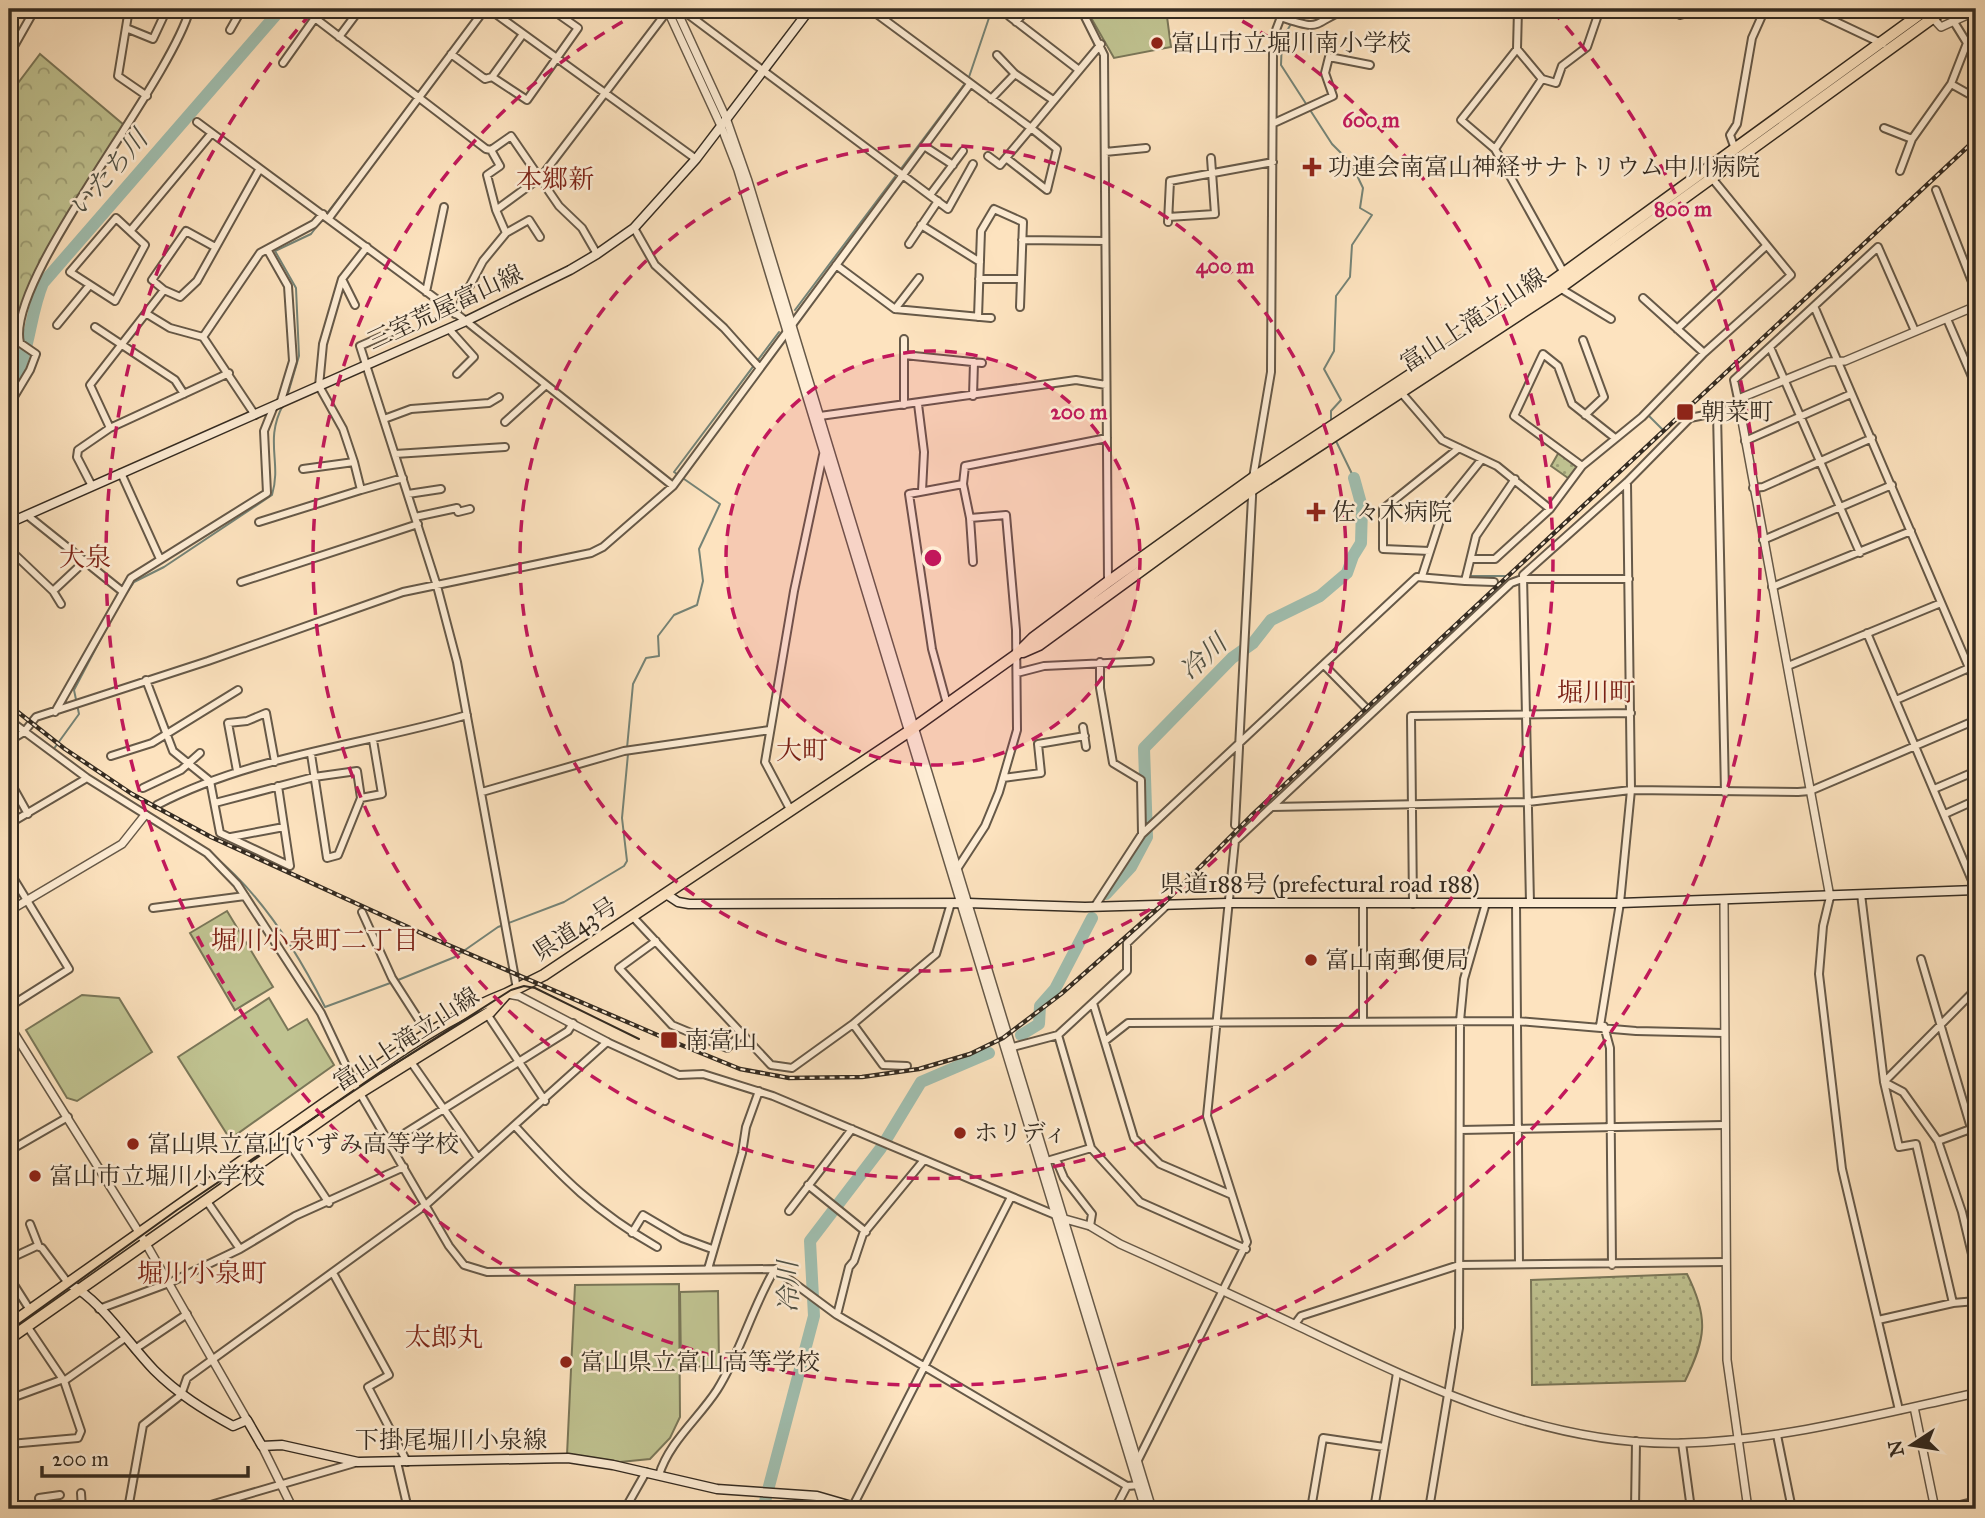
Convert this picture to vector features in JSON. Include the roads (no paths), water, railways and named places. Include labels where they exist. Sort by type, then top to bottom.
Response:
[{"type":"main road","name":"三室荒屋富山線","points":[[9,523],[449,329],[597,254],[634,228],[696,159],[810,9]]},
{"type":"main road","name":"富山上滝立山線","points":[[666,894],[947,704],[1016,655],[1033,638],[1108,582],[1253,478],[1555,286],[1709,174],[1735,148],[1880,43],[1929,12],[1945,9]]},
{"type":"main road","name":"富山上滝立山線","points":[[1709,174],[1734,162],[1890,49],[1929,12]]},
{"type":"main road","name":"富山上滝立山線","points":[[1016,655],[1039,645],[1253,489],[1398,388]]},
{"type":"main road","name":"県道188号 (prefectural road 188)","points":[[666,894],[689,904],[960,903],[1095,906],[1228,903],[1724,902],[1976,890]]},
{"type":"main road","name":"県道43号","points":[[506,994],[544,975],[666,894]]},
{"type":"main road","name":"富山上滝立山線","points":[[9,1325],[137,1231],[354,1083],[480,1004],[506,994]]},
{"type":"main road","name":"富山上滝立山線","points":[[9,1339],[361,1093],[487,1014],[506,994]]},
{"type":"main road","points":[[68,1283],[79,1289],[181,1395],[233,1426],[247,1420],[262,1446]]},
{"type":"main road","name":"下掛尾堀川小泉線","points":[[262,1446],[282,1445],[358,1462],[568,1458],[718,1489],[817,1496],[858,1507]]},
{"type":"street","points":[[9,55],[35,9]]},
{"type":"street","points":[[129,9],[118,76],[147,96]]},
{"type":"street","points":[[126,28],[153,39],[167,9]]},
{"type":"street","points":[[9,405],[30,370],[36,354],[20,343],[20,319],[33,282],[147,96],[191,9]]},
{"type":"street","points":[[230,30],[242,9]]},
{"type":"street","points":[[316,9],[311,15],[418,99],[491,150],[500,166],[487,175],[496,210],[506,233]]},
{"type":"street","points":[[339,37],[360,9]]},
{"type":"street","points":[[203,337],[246,272],[267,249],[326,216],[487,9],[696,159]]},
{"type":"street","points":[[492,77],[527,100],[578,28],[551,9]]},
{"type":"street","points":[[496,210],[541,177],[670,9],[724,122],[820,416],[960,903],[1056,1216],[1150,1508],[1159,1509]]},
{"type":"street","points":[[681,9],[948,209],[973,164]]},
{"type":"street","points":[[870,9],[1057,149],[1047,190],[1006,158]]},
{"type":"street","points":[[1016,22],[1027,9]]},
{"type":"street","points":[[1073,9],[1085,17]]},
{"type":"street","points":[[1081,9],[1101,44],[1104,55],[1109,595]]},
{"type":"street","points":[[1235,825],[1253,478],[1270,372],[1273,53],[1284,9]]},
{"type":"street","points":[[1280,18],[1306,26],[1320,26],[1347,9]]},
{"type":"street","points":[[1518,9],[1517,49],[1461,120],[1495,149],[1566,277]]},
{"type":"street","points":[[1517,49],[1542,79],[1556,83],[1562,66],[1587,47],[1600,9]]},
{"type":"street","points":[[1679,9],[1680,15],[1702,9]]},
{"type":"street","points":[[1734,162],[1735,148],[1730,135],[1737,124],[1752,38],[1765,9]]},
{"type":"street","points":[[1809,9],[1890,49]]},
{"type":"street","points":[[1929,12],[1941,26],[1976,11]]},
{"type":"street","points":[[1009,16],[1079,70]]},
{"type":"street","points":[[283,63],[315,18]]},
{"type":"street","points":[[1900,171],[1912,139],[1951,84],[1967,43],[1954,22]]},
{"type":"street","points":[[451,54],[485,79],[492,77],[523,34]]},
{"type":"street","points":[[988,156],[1000,165],[1101,44]]},
{"type":"street","points":[[997,55],[1015,74],[1054,100]]},
{"type":"street","points":[[1273,123],[1333,96],[1325,72],[1329,57],[1370,65]]},
{"type":"street","points":[[991,99],[1015,74]]},
{"type":"street","points":[[1495,149],[1542,79]]},
{"type":"street","points":[[9,741],[24,732],[36,717],[403,592],[591,553],[603,547],[673,486],[758,366],[970,84]]},
{"type":"street","points":[[1951,84],[1976,98]]},
{"type":"street","points":[[197,122],[466,321],[673,486]]},
{"type":"street","points":[[1884,128],[1912,139]]},
{"type":"street","points":[[131,230],[211,134]]},
{"type":"street","points":[[491,150],[510,136],[559,206],[582,228],[597,254]]},
{"type":"street","points":[[924,146],[953,165]]},
{"type":"street","points":[[1105,152],[1146,148]]},
{"type":"street","points":[[930,195],[963,151]]},
{"type":"street","points":[[1210,158],[1211,174],[1214,214],[1168,220],[1170,181],[1211,174],[1273,162]]},
{"type":"street","points":[[215,247],[186,231],[152,280],[164,290],[180,297],[197,281],[259,170]]},
{"type":"street","points":[[1471,559],[1495,559],[1550,509],[1583,466],[1642,417],[1704,353],[1791,275],[1709,174]]},
{"type":"street","points":[[1936,190],[1976,292]]},
{"type":"street","points":[[909,244],[938,201]]},
{"type":"street","points":[[426,292],[444,207]]},
{"type":"street","points":[[978,317],[981,231],[994,209],[1023,222],[1020,307]]},
{"type":"street","points":[[116,218],[145,245],[115,300],[89,286],[70,272],[116,218]]},
{"type":"street","points":[[455,314],[483,261],[506,233],[529,220],[540,237]]},
{"type":"street","points":[[921,225],[980,262]]},
{"type":"street","points":[[634,228],[655,265],[724,328],[758,366]]},
{"type":"street","points":[[1022,240],[1105,241]]},
{"type":"street","points":[[1677,329],[1766,246]]},
{"type":"street","points":[[362,490],[344,429],[319,386],[323,344],[342,279],[367,247]]},
{"type":"street","points":[[1899,1410],[1842,1169],[1819,974],[1823,926],[1830,897],[1734,380],[1878,247],[1916,331]]},
{"type":"street","points":[[55,712],[131,578],[267,494],[264,431],[293,361],[288,286],[267,249]]},
{"type":"street","points":[[836,265],[895,309],[990,318]]},
{"type":"street","points":[[895,309],[919,278]]},
{"type":"street","points":[[342,279],[355,305]]},
{"type":"street","points":[[979,279],[1020,279]]},
{"type":"street","points":[[57,325],[89,286]]},
{"type":"street","points":[[1555,286],[1611,319]]},
{"type":"street","points":[[110,428],[90,385],[164,290]]},
{"type":"street","points":[[1643,298],[1704,353]]},
{"type":"street","points":[[1814,306],[1976,684]]},
{"type":"street","points":[[1530,903],[1522,575],[1627,482],[1690,418],[1717,412],[1785,381],[1838,360],[1845,361],[1976,306]]},
{"type":"street","points":[[146,314],[170,328],[203,337],[255,415]]},
{"type":"street","points":[[1947,319],[1976,384]]},
{"type":"street","points":[[789,326],[823,454],[957,869],[960,903],[1013,1047],[1138,1460],[1142,1485]]},
{"type":"street","points":[[95,327],[175,380],[184,394]]},
{"type":"street","points":[[449,329],[474,357],[457,374]]},
{"type":"street","points":[[392,332],[360,346],[437,586],[467,715],[517,989]]},
{"type":"street","points":[[904,339],[904,405]]},
{"type":"street","points":[[1583,340],[1604,397],[1585,415]]},
{"type":"street","points":[[1770,347],[1860,553]]},
{"type":"street","points":[[1583,466],[1514,415],[1543,354],[1558,366],[1572,404],[1615,438]]},
{"type":"street","points":[[904,355],[978,362],[973,396]]},
{"type":"street","points":[[92,486],[77,457],[78,450],[110,428],[229,373]]},
{"type":"street","points":[[820,416],[1076,380],[1106,385]]},
{"type":"street","points":[[505,422],[546,385]]},
{"type":"street","points":[[1398,388],[1442,440],[1515,479],[1550,509]]},
{"type":"street","points":[[1745,441],[1851,394]]},
{"type":"street","points":[[384,419],[411,409],[489,403],[499,397]]},
{"type":"street","points":[[918,404],[924,452],[922,491]]},
{"type":"street","points":[[1717,412],[1725,793]]},
{"type":"street","points":[[973,562],[970,518],[963,484],[965,466],[1107,438]]},
{"type":"street","points":[[1753,488],[1872,438]]},
{"type":"street","points":[[395,454],[505,447]]},
{"type":"street","points":[[1430,551],[1383,549],[1383,509],[1459,448]]},
{"type":"street","points":[[791,811],[765,762],[794,591],[823,454]]},
{"type":"street","points":[[1095,906],[1142,834],[1422,576],[1445,505],[1482,459]]},
{"type":"street","points":[[303,469],[354,462]]},
{"type":"street","points":[[121,473],[160,559]]},
{"type":"street","points":[[259,522],[403,478]]},
{"type":"street","points":[[1465,581],[1483,522],[1515,479]]},
{"type":"street","points":[[1612,1265],[1610,1048],[1602,1026],[1620,903],[1632,790],[1627,482]]},
{"type":"street","points":[[947,704],[932,649],[909,494],[963,484]]},
{"type":"street","points":[[1763,540],[1892,485]]},
{"type":"street","points":[[408,494],[441,489]]},
{"type":"street","points":[[241,582],[416,521],[457,508],[458,512],[470,509]]},
{"type":"street","points":[[27,515],[123,592]]},
{"type":"street","points":[[957,869],[985,825],[1003,778],[1019,717],[1006,515],[970,518]]},
{"type":"street","points":[[1772,587],[1911,531]]},
{"type":"street","points":[[9,549],[53,591],[61,604]]},
{"type":"street","points":[[53,591],[85,561]]},
{"type":"street","points":[[1422,576],[1494,582]]},
{"type":"street","points":[[1138,1460],[1246,1249],[1247,1242],[1208,1116],[1234,841],[1501,592],[1522,579],[1629,579]]},
{"type":"street","points":[[1788,666],[1941,603]]},
{"type":"street","points":[[1867,633],[1976,890]]},
{"type":"street","points":[[1017,673],[1044,666],[1150,661]]},
{"type":"street","points":[[1100,662],[1100,688],[1113,763],[1140,780],[1142,834]]},
{"type":"street","points":[[1324,664],[1365,707]]},
{"type":"street","points":[[1896,700],[1969,668]]},
{"type":"street","points":[[146,680],[173,751],[210,781],[220,833],[290,866],[278,786]]},
{"type":"street","points":[[111,756],[167,735],[238,690]]},
{"type":"street","points":[[237,771],[228,723],[247,721],[266,713],[275,762]]},
{"type":"street","points":[[1413,904],[1411,716],[1630,713]]},
{"type":"street","points":[[157,805],[237,771],[467,715]]},
{"type":"street","points":[[9,720],[87,778],[147,813],[206,853],[245,896],[321,1013],[354,1083],[457,1257],[475,1271],[775,1269],[837,1315],[1127,1486],[1142,1485]]},
{"type":"street","points":[[1272,807],[1528,802],[1632,790],[1725,793],[1810,791],[1976,720]]},
{"type":"street","points":[[1083,727],[1086,747]]},
{"type":"street","points":[[482,792],[624,751],[770,730]]},
{"type":"street","points":[[1003,778],[1041,774],[1038,744],[1084,736]]},
{"type":"street","points":[[361,798],[382,794],[373,740]]},
{"type":"street","points":[[143,788],[188,764],[200,753]]},
{"type":"street","points":[[215,803],[314,777],[356,771],[361,798],[338,855],[327,858],[314,777],[311,754]]},
{"type":"street","points":[[1934,789],[1976,771]]},
{"type":"street","points":[[9,824],[87,778]]},
{"type":"street","points":[[9,780],[28,814]]},
{"type":"street","points":[[1945,814],[1976,800]]},
{"type":"street","points":[[9,911],[122,844],[147,813]]},
{"type":"street","points":[[229,838],[284,827]]},
{"type":"street","points":[[9,871],[69,969],[9,1007]]},
{"type":"street","points":[[1861,894],[1884,1082],[1899,1147],[1916,1144],[1953,1303]]},
{"type":"street","points":[[153,908],[245,896]]},
{"type":"street","points":[[1724,902],[1727,1360],[1748,1509]]},
{"type":"street","points":[[632,916],[771,1065],[792,1068],[852,1024],[936,954],[960,903]]},
{"type":"street","points":[[1363,903],[1363,1022]]},
{"type":"street","points":[[1429,1509],[1459,1328],[1460,1021],[1464,979],[1486,903]]},
{"type":"street","points":[[1516,903],[1519,1264]]},
{"type":"street","points":[[1013,1047],[1058,1035],[1093,1003],[1127,971],[1127,943],[1168,904]]},
{"type":"street","points":[[362,912],[392,978],[429,1035]]},
{"type":"street","points":[[656,942],[619,968],[672,1025],[727,1048],[742,1034]]},
{"type":"street","points":[[1921,959],[1974,1128],[1976,1144]]},
{"type":"street","points":[[1884,1082],[1941,1028],[1976,989]]},
{"type":"street","points":[[506,994],[519,996],[607,1042],[679,1075],[702,1074],[759,1091],[1056,1216],[1090,1226],[1120,1244],[1397,1373],[1447,1395],[1542,1426],[1636,1441],[1682,1443],[1739,1440],[1777,1435],[1976,1393]]},
{"type":"street","points":[[1093,1003],[1133,1138],[1160,1164],[1232,1195]]},
{"type":"street","points":[[487,1014],[545,1101]]},
{"type":"street","points":[[1105,1041],[1128,1023],[1517,1021],[1658,1032],[1724,1033]]},
{"type":"street","points":[[391,1142],[568,1031],[573,1023]]},
{"type":"street","points":[[852,1024],[883,1065],[907,1066]]},
{"type":"street","points":[[9,1026],[145,1242],[247,1420]]},
{"type":"street","points":[[1058,1035],[1091,1148],[1140,1202],[1246,1249]]},
{"type":"street","points":[[128,1509],[143,1425],[181,1395],[187,1378],[212,1357],[333,1273],[425,1204],[545,1101],[607,1042]]},
{"type":"street","points":[[411,1062],[478,1158]]},
{"type":"street","points":[[1884,1082],[1903,1092],[1938,1141],[1962,1212],[1976,1271]]},
{"type":"street","points":[[708,1269],[742,1153],[746,1127],[759,1091]]},
{"type":"street","points":[[9,1150],[68,1117]]},
{"type":"street","points":[[1460,1130],[1724,1125]]},
{"type":"street","points":[[515,1126],[583,1198],[656,1247]]},
{"type":"street","points":[[1938,1141],[1974,1128]]},
{"type":"street","points":[[789,1211],[852,1129]]},
{"type":"street","points":[[289,1143],[329,1203]]},
{"type":"street","points":[[1047,1161],[1091,1148]]},
{"type":"street","points":[[1056,1159],[1064,1178],[1092,1214],[1090,1226]]},
{"type":"street","points":[[837,1315],[849,1266],[866,1232],[924,1160]]},
{"type":"street","points":[[99,1309],[169,1283],[240,1249],[295,1216],[404,1167]]},
{"type":"street","points":[[808,1185],[866,1232]]},
{"type":"street","points":[[858,1507],[924,1366],[1011,1197]]},
{"type":"street","points":[[206,1200],[240,1249]]},
{"type":"street","points":[[632,1233],[643,1215],[682,1238],[712,1249]]},
{"type":"street","points":[[30,1224],[40,1247],[68,1283]]},
{"type":"street","points":[[9,1259],[40,1247]]},
{"type":"street","points":[[1295,1324],[1301,1316],[1459,1265],[1726,1262]]},
{"type":"street","points":[[659,1475],[670,1452],[717,1390],[756,1309],[761,1292],[775,1269]]},
{"type":"street","points":[[333,1273],[389,1375],[368,1387],[402,1462],[408,1509]]},
{"type":"street","points":[[9,1277],[30,1310]]},
{"type":"street","points":[[1878,1320],[1953,1303],[1976,1301]]},
{"type":"street","points":[[135,1349],[187,1314]]},
{"type":"street","points":[[9,1443],[78,1438],[82,1431],[62,1381],[27,1326]]},
{"type":"street","points":[[9,1399],[62,1381],[125,1338]]},
{"type":"street","points":[[1374,1509],[1397,1373]]},
{"type":"street","points":[[1914,1407],[1935,1509]]},
{"type":"street","points":[[1777,1435],[1792,1509]]},
{"type":"street","points":[[1311,1509],[1323,1438],[1384,1447]]},
{"type":"street","points":[[1635,1509],[1636,1441]]},
{"type":"street","points":[[1682,1443],[1691,1509]]},
{"type":"street","points":[[262,1446],[293,1509]]},
{"type":"street","points":[[197,1509],[220,1506],[358,1462]]},
{"type":"street","points":[[625,1509],[646,1472]]},
{"type":"street","points":[[1115,1509],[1127,1486]]},
{"type":"street","points":[[81,1493],[82,1509]]},
{"type":"street","points":[[40,1509],[39,1498],[60,1494]]},
{"type":"street","points":[[1944,1509],[1976,1501]]},
{"type":"waterway","name":"いたち川","points":[[9,387],[25,350],[43,283],[281,9]]},
{"type":"waterway","points":[[969,77],[992,9]]},
{"type":"waterway","points":[[1294,20],[1301,9]]},
{"type":"waterway","points":[[1291,24],[1282,39],[1281,65],[1332,144],[1351,163],[1363,188],[1360,208],[1372,215],[1352,245],[1350,277],[1336,296],[1334,351],[1324,369],[1341,400],[1331,411],[1331,422]]},
{"type":"waterway","points":[[900,170],[966,82]]},
{"type":"waterway","points":[[795,310],[897,174]]},
{"type":"waterway","points":[[287,397],[299,356],[296,288],[275,251],[311,234],[348,186]]},
{"type":"waterway","points":[[627,748],[633,684],[646,658],[659,656],[658,636],[674,615],[697,605],[703,581],[699,549],[720,504],[674,472],[779,332]]},
{"type":"waterway","points":[[124,597],[134,582],[164,567],[272,495],[275,483],[275,430],[283,405]]},
{"type":"waterway","points":[[1649,416],[1662,429]]},
{"type":"waterway","points":[[1336,441],[1354,478]]},
{"type":"waterway","name":"冷川","points":[[1106,894],[1131,867],[1147,837],[1144,748],[1232,658],[1253,643],[1271,620],[1320,596],[1347,573],[1361,543],[1362,507],[1354,478]]},
{"type":"waterway","points":[[1470,576],[1510,576]]},
{"type":"waterway","points":[[53,750],[79,714],[74,690],[117,608]]},
{"type":"waterway","points":[[398,980],[455,957],[498,927],[564,902],[624,866],[627,861],[622,818],[628,754]]},
{"type":"waterway","points":[[214,856],[248,888],[277,926],[325,1007],[393,982]]},
{"type":"waterway","name":"冷川","points":[[1021,1035],[1039,1024],[1040,1006],[1055,989],[1092,918]]},
{"type":"waterway","name":"冷川","points":[[763,1509],[814,1316],[810,1241],[881,1148],[921,1082],[989,1053]]},
{"type":"tram line","points":[[9,1331],[177,1210],[376,1076],[511,990],[524,986],[535,988],[639,1039]]},
{"type":"railway","points":[[9,705],[65,749],[132,794],[211,837],[432,938],[740,1069],[789,1078],[862,1077],[919,1069],[970,1054],[1003,1038],[1061,994],[1163,904],[1251,816],[1976,139]]},
{"type":"place","name":"富山市立堀川南小学校","points":[[1157,43]]},
{"type":"place","name":"功連会南富山神経サナトリウム中川病院","points":[[1312,167]]},
{"type":"place","name":"朝菜町","points":[[1685,412]]},
{"type":"place","name":"佐々木病院","points":[[1316,512]]},
{"type":"place","name":"富山南郵便局","points":[[1311,960]]},
{"type":"place","name":"南富山","points":[[669,1040]]},
{"type":"place","name":"ホリディ","points":[[960,1133]]},
{"type":"place","name":"富山県立富山いずみ高等学校","points":[[133,1144]]},
{"type":"place","name":"富山市立堀川小学校","points":[[35,1176]]},
{"type":"place","name":"富山県立富山高等学校","points":[[566,1362]]},
{"type":"district","name":"本郷新","points":[[555,179]]},
{"type":"district","name":"大泉","points":[[85,557]]},
{"type":"district","name":"堀川町","points":[[1596,692]]},
{"type":"district","name":"大町","points":[[802,750]]},
{"type":"district","name":"堀川小泉町二丁目","points":[[315,940]]},
{"type":"district","name":"堀川小泉町","points":[[202,1273]]},
{"type":"district","name":"太郎丸","points":[[444,1337]]}]
